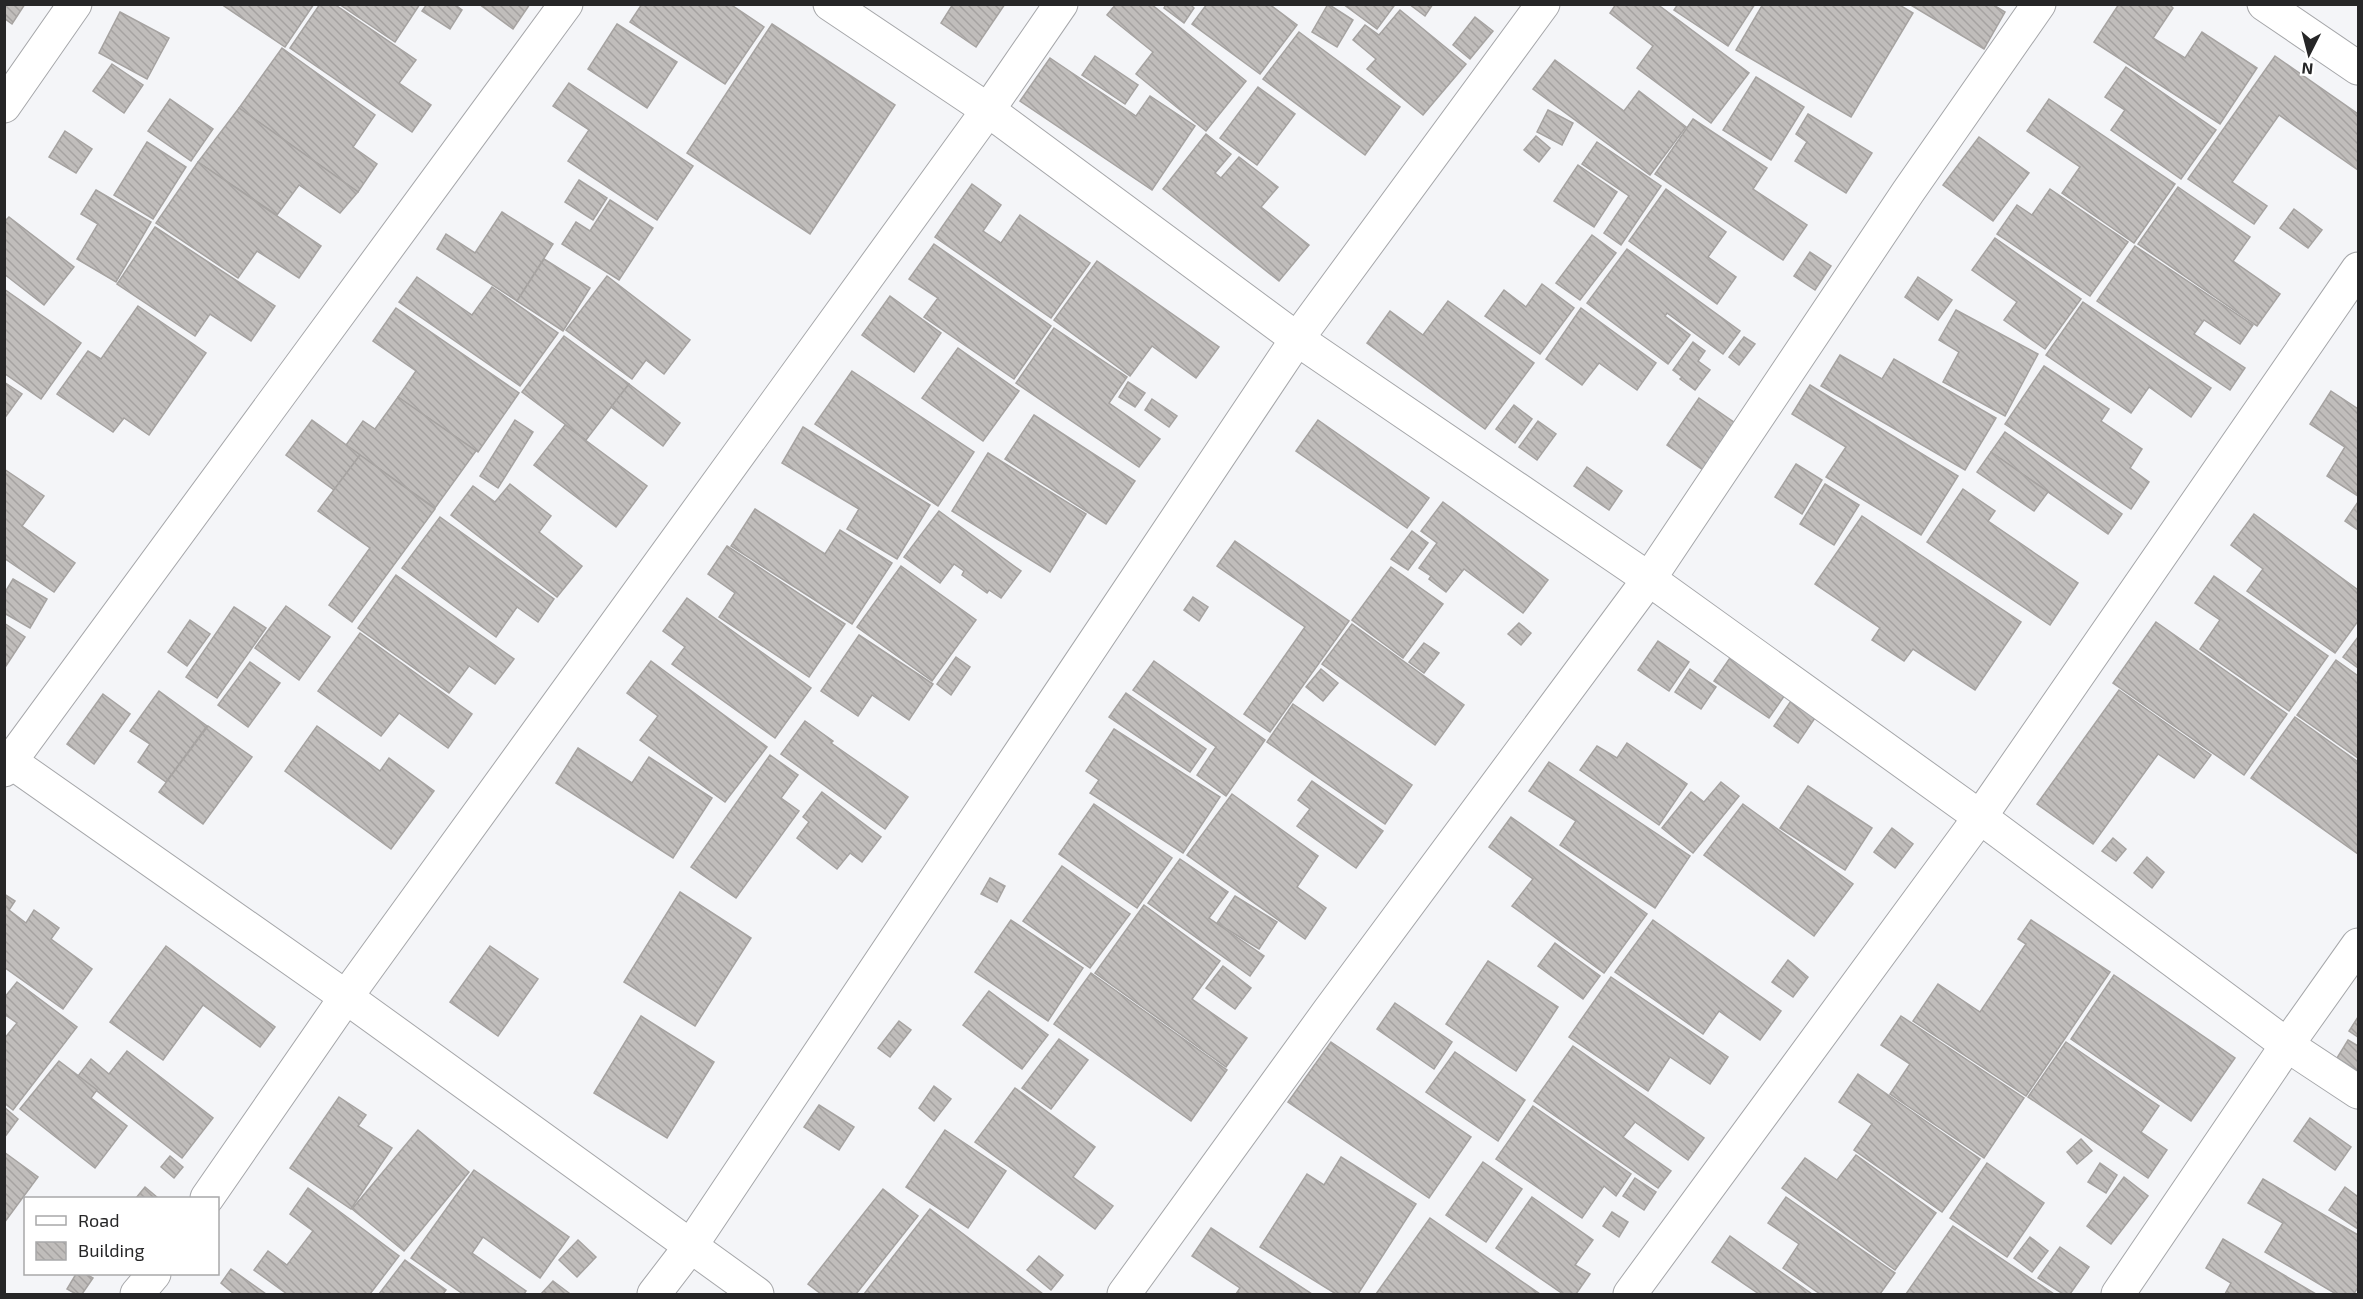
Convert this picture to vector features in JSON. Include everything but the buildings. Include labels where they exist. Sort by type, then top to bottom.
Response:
[{"type":"street","points":[[4,105],[75,4]]},
{"type":"street","points":[[566,4],[6,763],[346,997],[757,1294]]},
{"type":"street","points":[[830,4],[988,110],[1297,339],[1649,579],[1980,817],[2287,1045],[2358,1092]]},
{"type":"street","points":[[208,1197],[346,997],[988,110],[1061,4]]},
{"type":"street","points":[[654,1294],[690,1247],[1297,339],[1543,4]]},
{"type":"street","points":[[1124,1294],[1329,1011],[1649,579],[1908,192],[2039,4]]},
{"type":"street","points":[[2265,4],[2358,68]]},
{"type":"street","points":[[1629,1294],[1980,817],[2358,269]]},
{"type":"street","points":[[2118,1294],[2287,1045],[2358,945]]},
{"type":"street","points":[[137,1294],[153,1275]]}]
